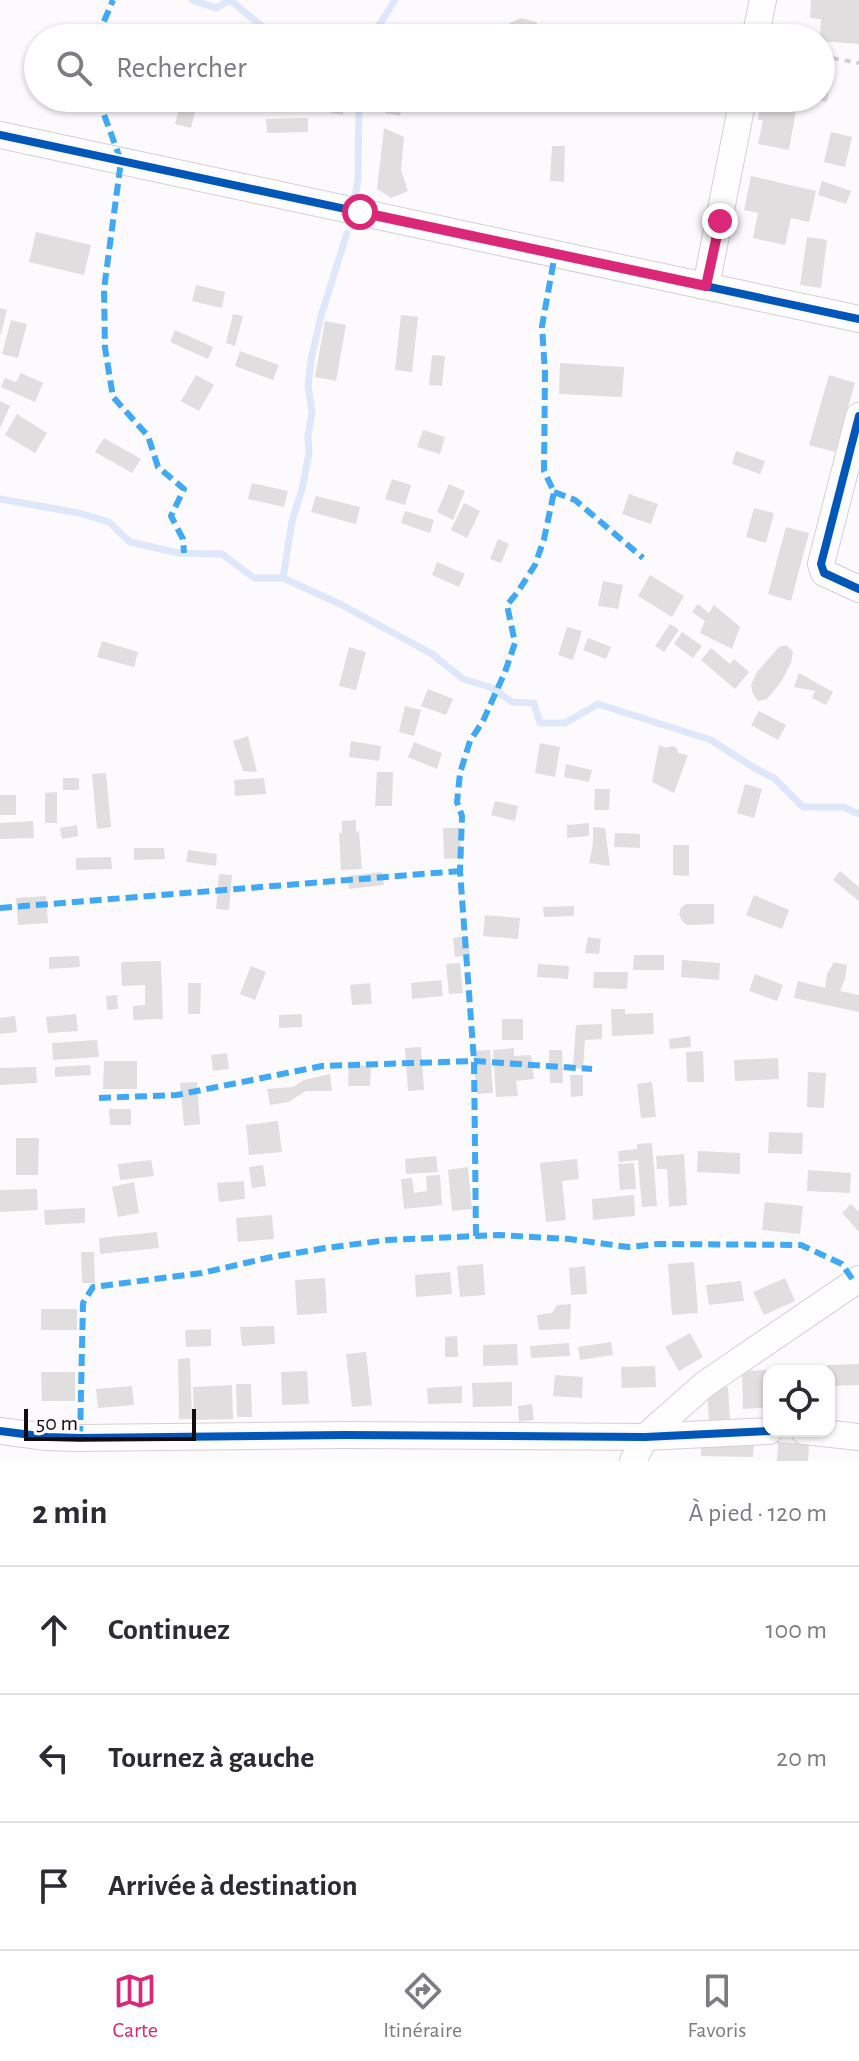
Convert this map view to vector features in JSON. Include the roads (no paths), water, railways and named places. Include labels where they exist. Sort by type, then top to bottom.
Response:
[{"type":"street","points":[[758,24],[763,0]]},
{"type":"street","points":[[706,286],[740,112]]},
{"type":"street","points":[[0,135],[859,319]]},
{"type":"street","points":[[859,416],[821,564],[824,573],[859,589]]},
{"type":"street","points":[[639,1449],[705,1384],[859,1279]]},
{"type":"street","points":[[0,1431],[80,1438],[344,1435],[639,1449],[763,1432]]},
{"type":"street","points":[[835,1434],[859,1437]]},
{"type":"waterway","points":[[192,0],[216,8],[230,0],[259,24]]},
{"type":"waterway","points":[[380,24],[395,0]]},
{"type":"waterway","points":[[355,197],[359,112]]},
{"type":"waterway","points":[[283,578],[292,521],[309,453],[312,412],[308,386],[311,359],[347,233]]},
{"type":"waterway","points":[[0,499],[79,513],[109,522],[130,542],[179,553],[222,554],[254,578],[283,578],[340,604],[432,654],[463,679],[490,687],[512,702],[534,703],[540,723],[565,723],[598,704],[711,740],[774,778],[803,807],[843,807],[859,814]]}]
